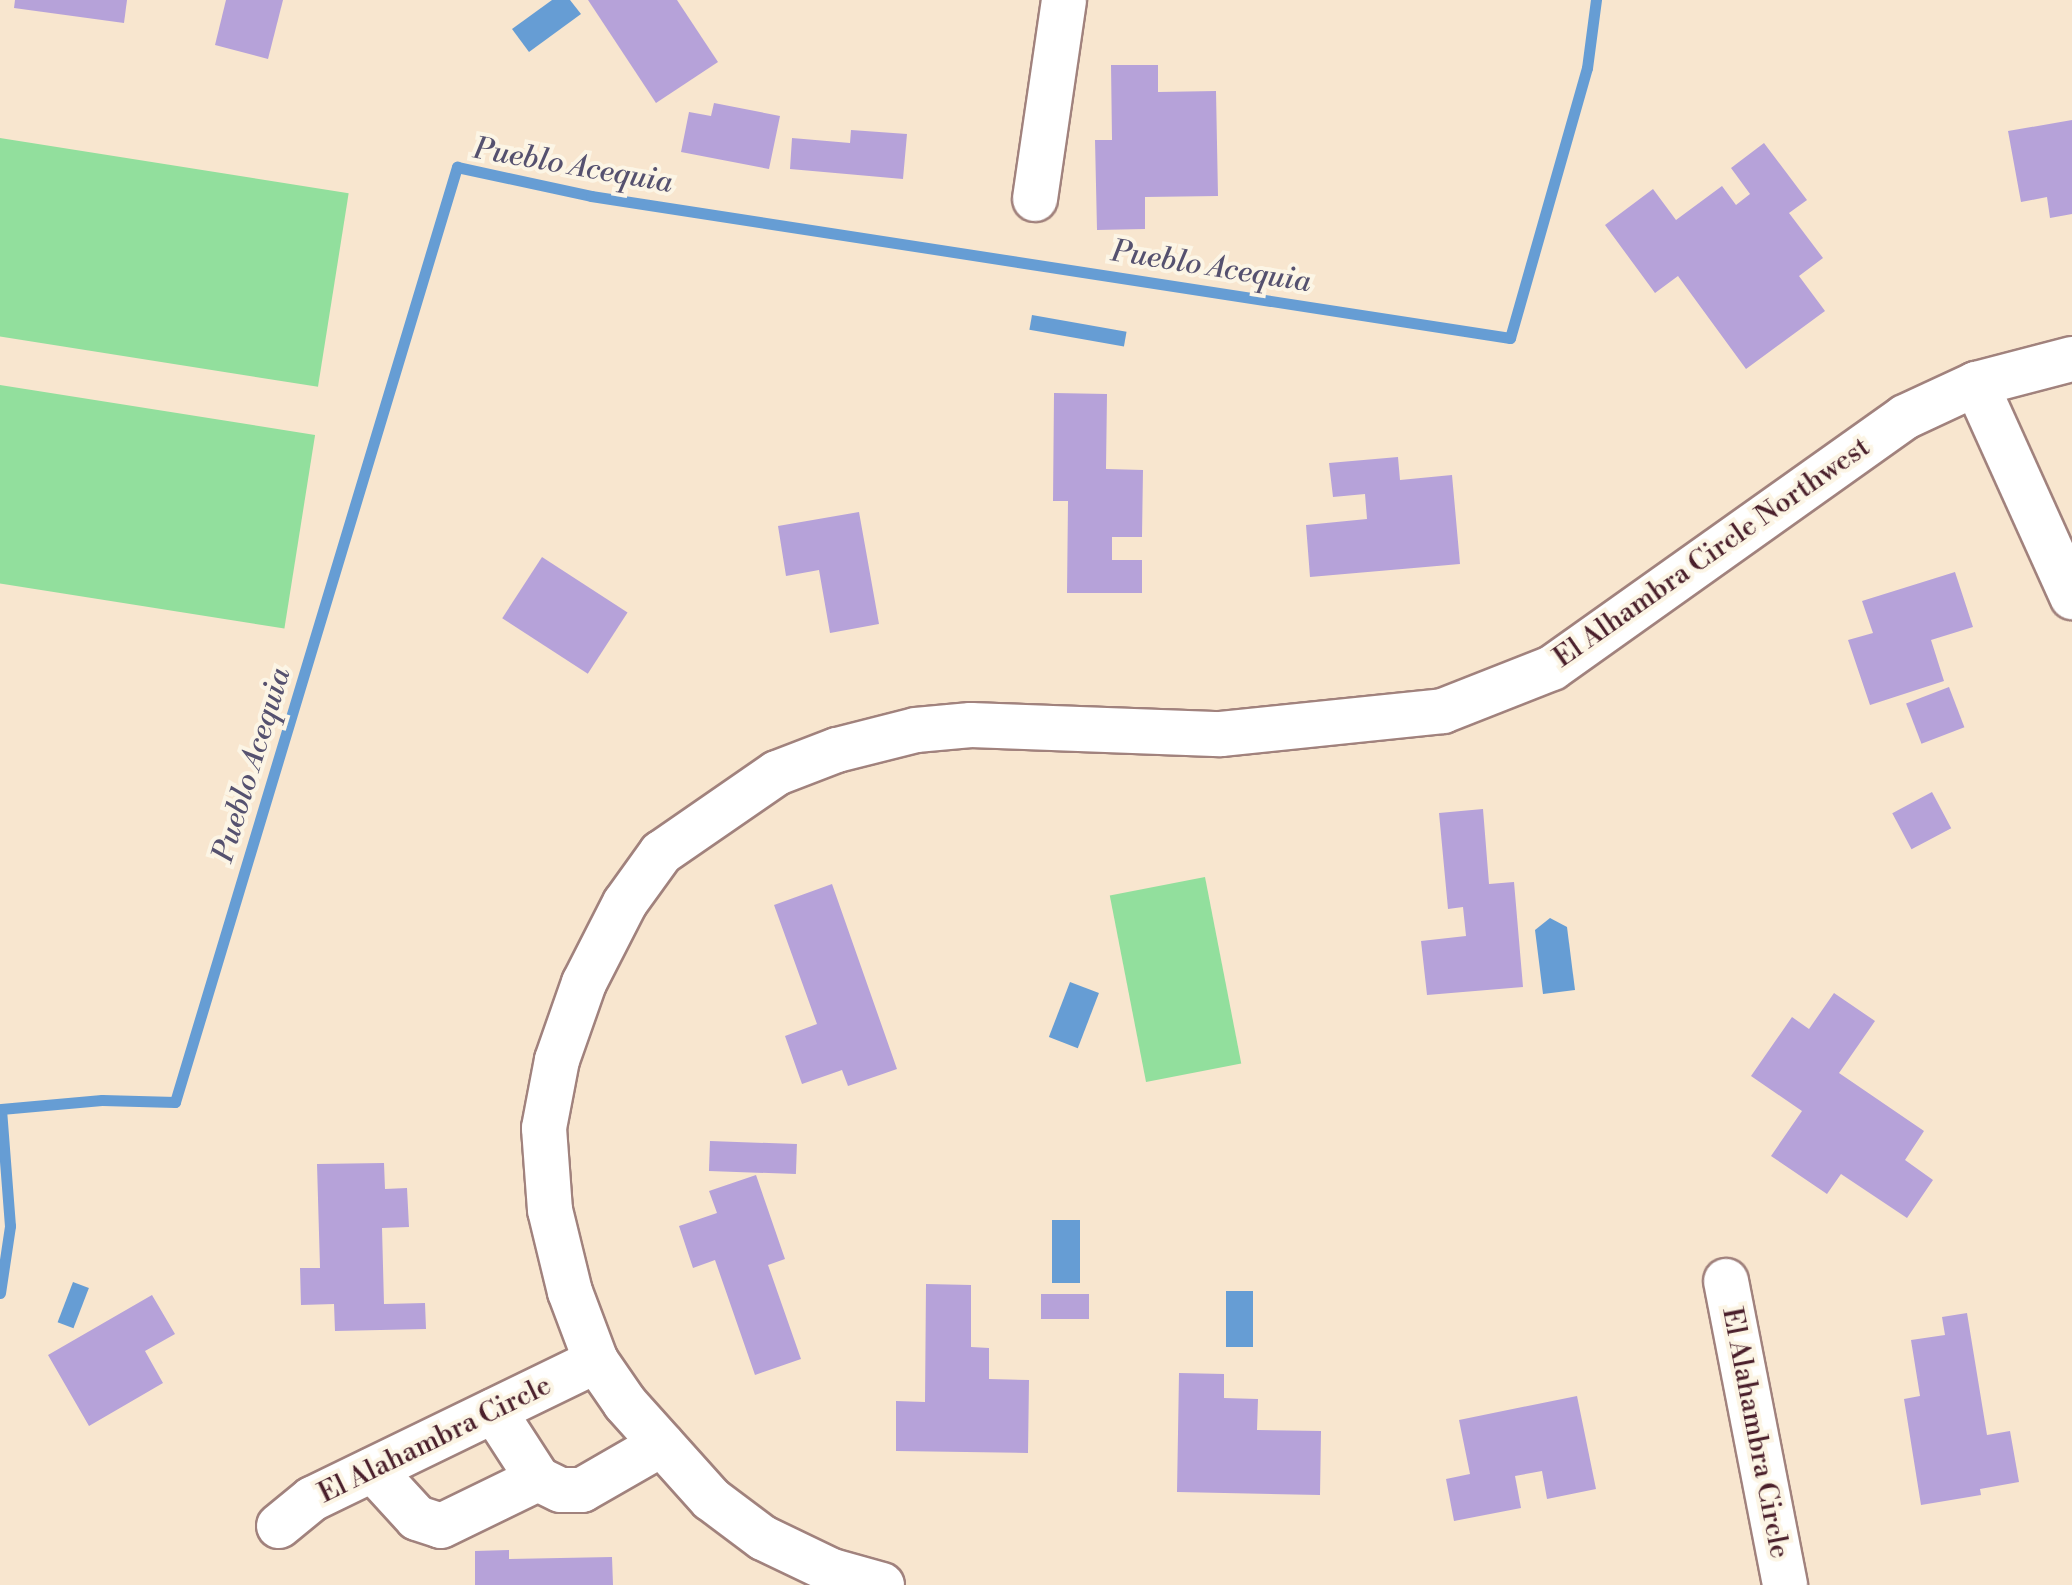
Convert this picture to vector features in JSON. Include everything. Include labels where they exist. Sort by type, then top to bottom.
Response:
[{"type":"street","points":[[1035,199],[1064,0]]},
{"type":"street","name":"El Alhambra Circle Northwest","points":[[882,1585],[832,1571],[763,1538],[711,1499],[662,1444],[596,1361],[570,1292],[550,1210],[544,1128],[557,1060],[584,983],[625,903],[661,853],[716,811],[777,773],[837,750],[916,730],[971,725],[1221,734],[1443,711],[1552,668],[1842,458],[1905,417],[1976,384],[2072,359]]},
{"type":"street","points":[[1976,384],[2072,597]]},
{"type":"street","name":"El Alahambra Circle","points":[[1726,1281],[1785,1585]]},
{"type":"street","name":"El Alahambra Circle","points":[[279,1526],[312,1499],[596,1361]]},
{"type":"street","points":[[494,1411],[538,1479],[561,1490],[582,1490],[662,1444]]},
{"type":"street","points":[[373,1470],[417,1518],[441,1526],[538,1479]]},
{"type":"green space","points":[[0,138],[349,193],[318,387],[0,336]]},
{"type":"green space","points":[[0,385],[315,435],[284,628],[0,583]]},
{"type":"green space","points":[[1205,877],[1241,1064],[1146,1082],[1110,896]]},
{"type":"water","points":[[552,0],[570,0],[581,14],[529,52],[512,29]]},
{"type":"water","points":[[1032,315],[1127,332],[1124,346],[1029,330]]},
{"type":"water","points":[[1550,918],[1567,927],[1575,990],[1543,994],[1535,930]]},
{"type":"water","points":[[1070,982],[1099,993],[1078,1048],[1049,1037]]},
{"type":"water","points":[[1052,1220],[1080,1220],[1080,1283],[1052,1283]]},
{"type":"water","points":[[73,1282],[89,1288],[73,1328],[58,1322]]},
{"type":"water","points":[[1226,1291],[1253,1291],[1253,1347],[1226,1347]]},
{"type":"building","points":[[15,0],[127,0],[124,23],[14,8]]},
{"type":"building","points":[[226,0],[283,0],[268,59],[215,45]]},
{"type":"building","points":[[588,0],[677,0],[718,62],[656,103]]},
{"type":"building","points":[[1111,65],[1158,65],[1158,92],[1216,91],[1218,196],[1145,197],[1145,229],[1097,230],[1095,140],[1112,140]]},
{"type":"building","points":[[714,103],[780,116],[769,169],[681,152],[689,112],[711,116]]},
{"type":"building","points":[[2072,120],[2072,214],[2050,218],[2047,197],[2021,202],[2008,131]]},
{"type":"building","points":[[851,130],[907,134],[903,179],[790,169],[792,138],[850,143]]},
{"type":"building","points":[[1764,143],[1807,200],[1789,213],[1823,258],[1799,276],[1825,311],[1746,369],[1678,276],[1655,293],[1605,225],[1653,189],[1676,220],[1722,186],[1736,205],[1750,194],[1731,168]]},
{"type":"building","points":[[1054,393],[1107,394],[1106,469],[1143,470],[1142,537],[1112,537],[1112,560],[1142,560],[1142,593],[1067,593],[1068,501],[1053,501]]},
{"type":"building","points":[[1398,457],[1400,480],[1452,475],[1460,564],[1310,577],[1306,525],[1367,519],[1365,494],[1333,497],[1329,463]]},
{"type":"building","points":[[859,512],[879,624],[830,633],[819,570],[786,576],[778,526]]},
{"type":"building","points":[[542,557],[628,613],[588,674],[502,618]]},
{"type":"building","points":[[1955,572],[1973,627],[1931,640],[1944,681],[1870,705],[1848,640],[1873,633],[1862,601]]},
{"type":"building","points":[[1949,687],[1964,727],[1921,744],[1906,703]]},
{"type":"building","points":[[1932,792],[1951,828],[1912,849],[1892,813]]},
{"type":"building","points":[[1483,809],[1489,884],[1514,882],[1523,987],[1427,995],[1421,941],[1466,936],[1463,907],[1448,909],[1439,813]]},
{"type":"building","points":[[832,884],[897,1069],[848,1086],[842,1070],[802,1084],[785,1036],[817,1024],[774,905]]},
{"type":"building","points":[[1834,993],[1875,1021],[1839,1073],[1924,1131],[1905,1160],[1933,1180],[1907,1218],[1841,1174],[1827,1194],[1771,1156],[1802,1111],[1751,1076],[1792,1017],[1809,1029]]},
{"type":"building","points":[[710,1141],[797,1144],[796,1174],[709,1171]]},
{"type":"building","points":[[384,1163],[385,1189],[407,1188],[409,1227],[382,1228],[384,1304],[425,1303],[426,1329],[335,1331],[334,1304],[301,1305],[300,1268],[320,1268],[317,1164]]},
{"type":"building","points":[[756,1175],[785,1259],[768,1265],[801,1359],[755,1375],[715,1260],[693,1268],[679,1226],[717,1213],[709,1191]]},
{"type":"building","points":[[926,1284],[971,1285],[971,1347],[989,1348],[989,1379],[1029,1380],[1028,1453],[896,1451],[896,1401],[925,1402]]},
{"type":"building","points":[[1041,1294],[1089,1294],[1089,1319],[1041,1319]]},
{"type":"building","points":[[152,1295],[175,1334],[145,1351],[163,1383],[89,1426],[48,1355]]},
{"type":"building","points":[[1967,1313],[1987,1435],[2010,1431],[2019,1482],[1980,1489],[1981,1495],[1921,1505],[1904,1399],[1920,1396],[1911,1340],[1945,1335],[1942,1317]]},
{"type":"building","points":[[1179,1373],[1224,1374],[1224,1398],[1258,1399],[1257,1430],[1321,1431],[1320,1495],[1177,1492]]},
{"type":"building","points":[[1577,1396],[1596,1489],[1547,1499],[1542,1471],[1515,1476],[1521,1508],[1454,1521],[1446,1479],[1470,1474],[1459,1420]]},
{"type":"building","points":[[509,1550],[509,1559],[612,1557],[613,1585],[475,1585],[475,1551]]},
{"type":"waterway","name":"Pueblo Acequia","points":[[0,1293],[10,1226],[1,1109],[102,1100],[175,1102],[457,167],[591,196],[1510,338],[1587,68],[1596,0]]}]
